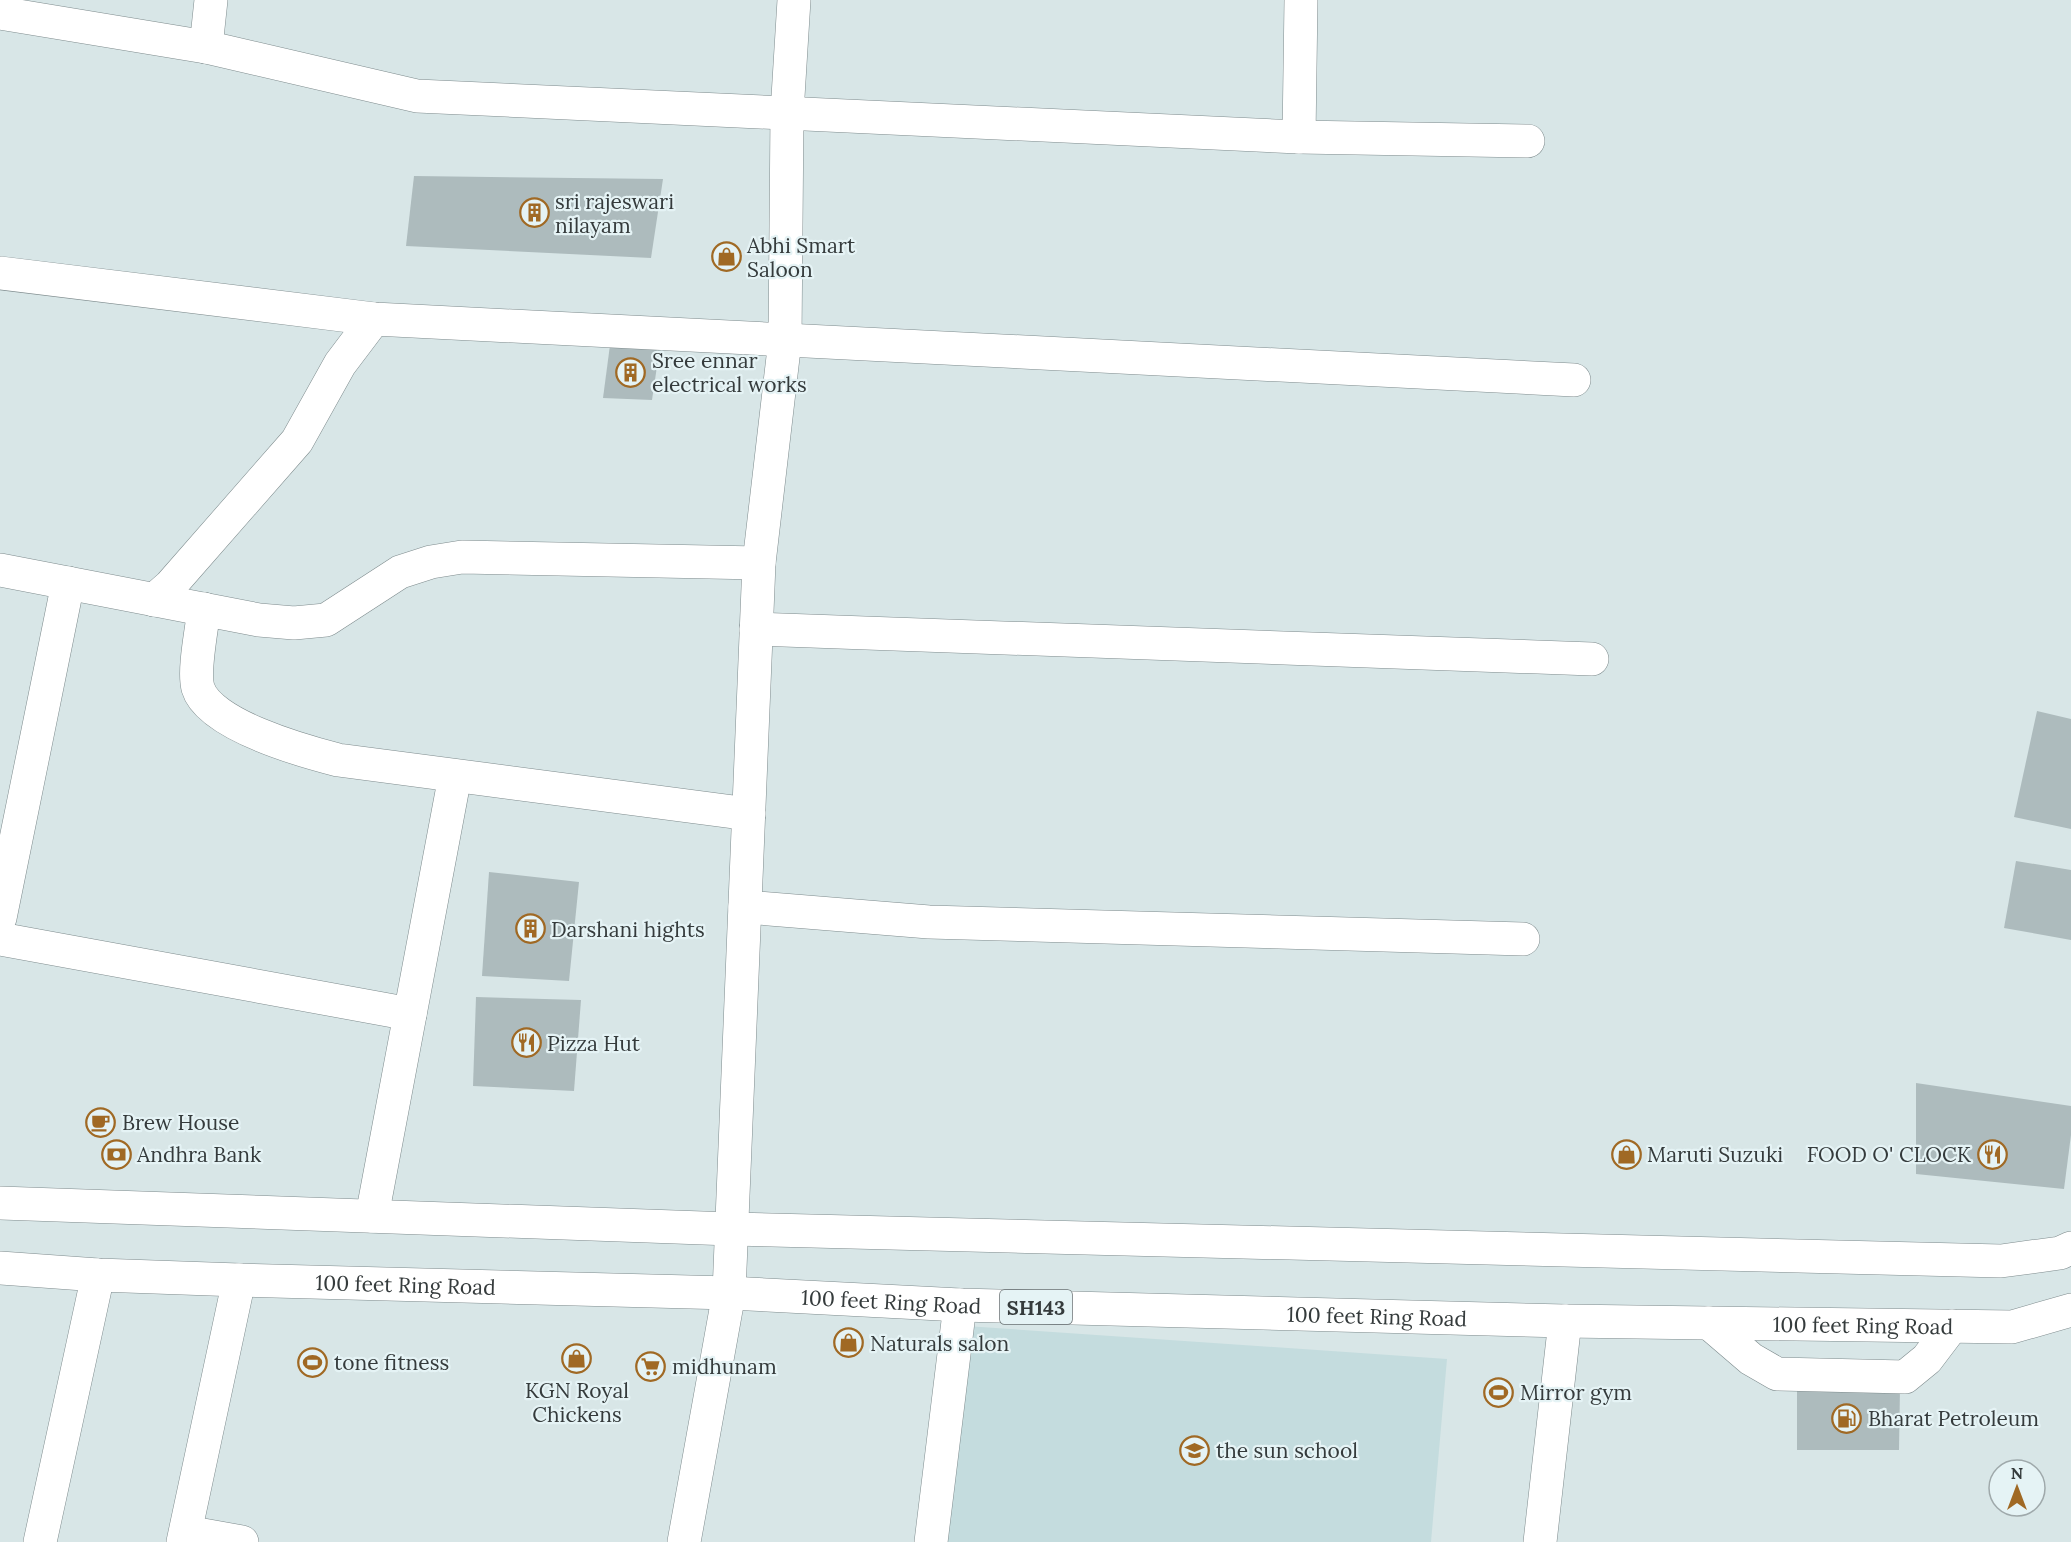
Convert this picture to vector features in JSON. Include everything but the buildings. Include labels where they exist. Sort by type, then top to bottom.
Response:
[{"type":"street","points":[[206,47],[212,0]]},
{"type":"street","points":[[684,1542],[729,1293],[759,563],[785,340],[787,113],[794,0]]},
{"type":"street","points":[[1299,138],[1301,0]]},
{"type":"street","points":[[0,13],[206,47],[417,96],[1299,138],[1528,141]]},
{"type":"street","points":[[0,273],[374,319],[1574,380]]},
{"type":"street","points":[[154,600],[170,586],[297,441],[340,364],[374,319]]},
{"type":"street","points":[[0,570],[260,620],[294,623],[326,620],[400,573],[431,562],[462,557],[759,563]]},
{"type":"street","points":[[0,918],[68,583]]},
{"type":"street","points":[[204,609],[196,673],[197,686],[203,699],[222,716],[288,747],[338,760],[749,814]]},
{"type":"street","points":[[756,629],[1592,659]]},
{"type":"street","points":[[372,1216],[455,776]]},
{"type":"street","points":[[745,907],[929,922],[1523,939]]},
{"type":"street","points":[[0,939],[410,1014]]},
{"type":"street","points":[[0,1203],[731,1229],[2001,1261],[2060,1253],[2071,1248]]},
{"type":"street","name":"100 feet Ring Road","points":[[0,1268],[98,1275],[729,1293],[960,1305],[1565,1321],[2012,1326],[2071,1310]]},
{"type":"street","points":[[40,1542],[98,1275]]},
{"type":"street","points":[[239,1280],[184,1537],[242,1542]]},
{"type":"street","points":[[931,1542],[960,1305]]},
{"type":"street","points":[[1540,1542],[1565,1321]]},
{"type":"street","points":[[1709,1323],[1751,1359],[1777,1374],[1905,1377],[1927,1359],[1952,1326]]},
{"type":"shaded area","name":"the sun school","points":[[966,1326],[1447,1359],[1431,1542],[940,1542]]},
{"type":"place","name":"sri rajeswari nilayam","points":[[534,213]]},
{"type":"place","name":"Abhi Smart Saloon","points":[[726,257]]},
{"type":"place","name":"Sree ennar electrical works","points":[[631,372]]},
{"type":"place","name":"Darshani hights","points":[[530,929]]},
{"type":"place","name":"Pizza Hut","points":[[526,1043]]},
{"type":"place","name":"Brew House","points":[[101,1122]]},
{"type":"place","name":"Andhra Bank","points":[[116,1154]]},
{"type":"place","name":"Maruti Suzuki","points":[[1626,1154]]},
{"type":"place","name":"FOOD O' CLOCK","points":[[1992,1154]]},
{"type":"place","name":"Naturals salon","points":[[849,1343]]},
{"type":"place","name":"KGN Royal Chickens","points":[[577,1359]]},
{"type":"place","name":"tone fitness","points":[[313,1362]]},
{"type":"place","name":"midhunam","points":[[651,1366]]},
{"type":"place","name":"Mirror gym","points":[[1499,1392]]},
{"type":"place","name":"Bharat Petroleum","points":[[1847,1418]]},
{"type":"place","name":"the sun school","points":[[1195,1450]]}]
